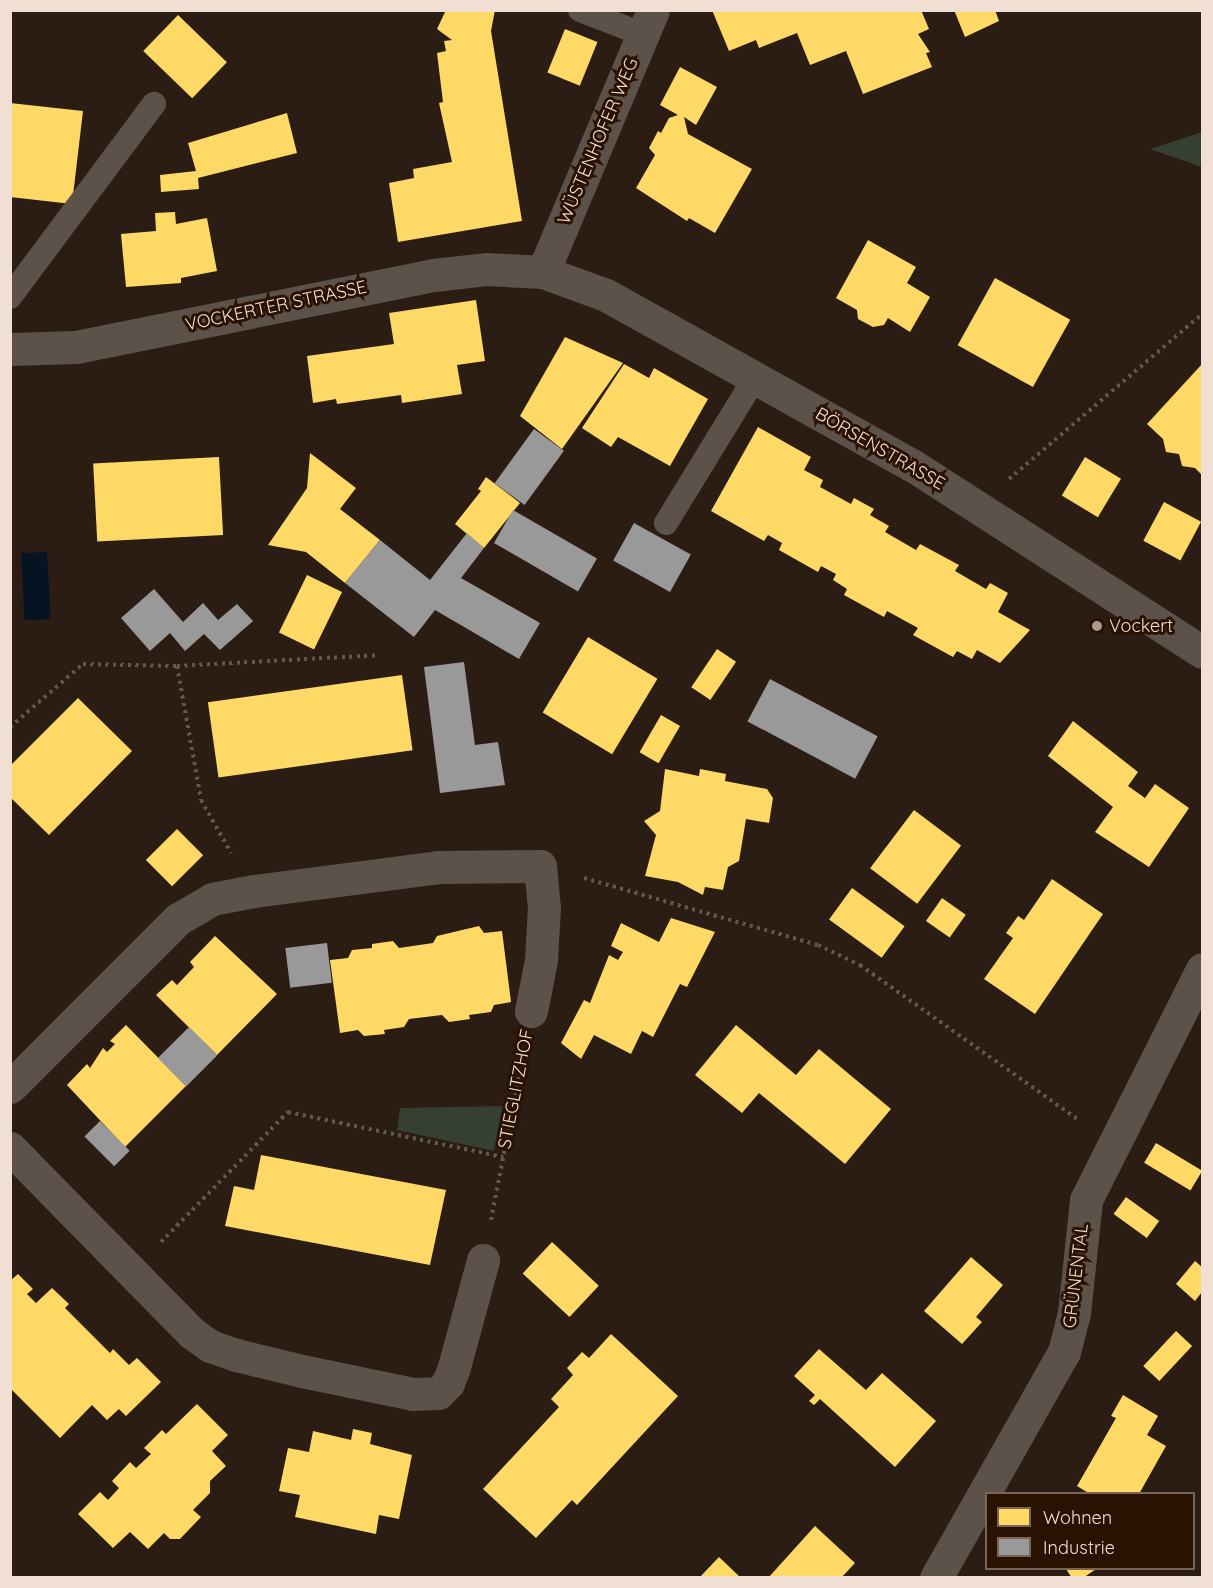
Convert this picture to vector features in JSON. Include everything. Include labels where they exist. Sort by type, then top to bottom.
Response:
[{"type":"street","name":"WÜSTENHOFER WEG","points":[[543,272],[648,22]]},
{"type":"street","name":"VOCKERTER STRASSE","points":[[10,349],[76,347],[434,275],[486,269],[543,272]]},
{"type":"street","name":"BÖRSENSTRASSE","points":[[543,272],[606,295],[755,378],[975,505],[1203,652]]},
{"type":"street","points":[[10,1087],[178,919],[212,899],[254,891],[438,867],[540,866]]},
{"type":"street","name":"STIEGLITZHOF","points":[[531,1011],[541,960],[544,908],[540,866]]},
{"type":"street","name":"GRÜNENTAL","points":[[936,1578],[1064,1352],[1074,1312],[1086,1200],[1203,969]]},
{"type":"street","points":[[10,1148],[210,1346],[302,1371],[427,1395],[438,1393],[448,1383],[483,1260]]},
{"type":"lane","points":[[580,10],[648,22]]},
{"type":"lane","points":[[10,297],[154,104]]},
{"type":"lane","points":[[666,524],[755,378]]},
{"type":"path","points":[[975,505],[1203,314]]},
{"type":"path","points":[[10,727],[84,664],[177,666],[378,655]]},
{"type":"path","points":[[177,666],[201,800],[254,891]]},
{"type":"path","points":[[540,866],[818,945],[860,965],[1113,1144]]},
{"type":"path","name":"STIEGLITZHOF","points":[[483,1260],[531,1011]]},
{"type":"path","points":[[133,1272],[288,1112],[503,1157]]},
{"type":"green space","points":[[1202,132],[1202,167],[1150,149]]},
{"type":"green space","points":[[503,1106],[494,1151],[397,1130],[400,1108]]},
{"type":"water","points":[[47,552],[51,619],[25,620],[21,553]]},
{"type":"building: Wohnen","points":[[446,10],[495,10],[491,31],[522,221],[398,242],[389,183],[414,178],[413,169],[452,162],[439,103],[443,102],[437,53],[446,51],[444,41],[452,40],[437,29]]},
{"type":"building: Wohnen","points":[[712,10],[921,10],[929,29],[918,34],[930,52],[926,53],[932,67],[863,94],[846,51],[810,65],[797,33],[759,48],[756,40],[729,51]]},
{"type":"building: Wohnen","points":[[954,10],[995,10],[999,21],[965,37]]},
{"type":"building: Wohnen","points":[[178,15],[227,62],[192,98],[143,51]]},
{"type":"building: Wohnen","points":[[565,29],[597,42],[580,86],[547,73]]},
{"type":"building: Wohnen","points":[[680,67],[717,87],[696,125],[684,117],[688,134],[752,169],[715,233],[689,218],[687,221],[636,188],[655,155],[649,148],[658,131],[661,133],[669,118],[678,115],[660,105]]},
{"type":"building: Wohnen","points":[[10,103],[83,111],[72,204],[10,197]]},
{"type":"building: Wohnen","points":[[287,113],[297,153],[198,178],[199,189],[161,192],[160,175],[196,171],[188,143]]},
{"type":"building: Wohnen","points":[[175,212],[176,224],[207,218],[217,271],[181,278],[181,283],[126,287],[121,234],[156,231],[155,213]]},
{"type":"building: Wohnen","points":[[868,240],[916,267],[907,283],[930,297],[910,332],[888,318],[884,325],[873,327],[858,319],[857,310],[836,298]]},
{"type":"building: Wohnen","points":[[995,278],[1070,320],[1033,387],[958,345]]},
{"type":"building: Wohnen","points":[[476,300],[485,361],[457,365],[462,394],[402,403],[401,395],[337,404],[336,399],[313,403],[307,356],[394,344],[389,313]]},
{"type":"building: Wohnen","points":[[565,337],[623,363],[562,449],[520,416]]},
{"type":"building: Wohnen","points":[[624,364],[649,378],[654,368],[708,399],[670,466],[618,437],[611,447],[582,428]]},
{"type":"building: Wohnen","points":[[1202,364],[1202,475],[1195,468],[1182,466],[1179,454],[1166,452],[1163,439],[1147,424]]},
{"type":"building: Wohnen","points":[[758,427],[811,457],[804,470],[823,480],[820,487],[851,504],[854,498],[874,509],[870,515],[889,526],[885,532],[916,550],[920,544],[959,565],[955,571],[986,589],[990,583],[1008,593],[998,612],[1030,630],[1000,663],[977,650],[972,659],[957,651],[953,657],[913,635],[918,628],[887,611],[884,617],[844,595],[847,589],[833,580],[836,574],[821,566],[818,572],[779,550],[782,543],[768,535],[764,541],[711,511]]},
{"type":"building: Wohnen","points":[[310,453],[356,488],[340,509],[380,540],[345,583],[306,552],[268,545],[307,488]]},
{"type":"building: Wohnen","points":[[219,457],[223,535],[97,541],[93,464]]},
{"type":"building: Wohnen","points":[[1085,457],[1121,479],[1098,517],[1062,496]]},
{"type":"building: Wohnen","points":[[486,477],[520,503],[484,548],[455,524],[481,491],[478,489]]},
{"type":"building: Wohnen","points":[[1164,502],[1201,522],[1180,561],[1143,541]]},
{"type":"building: Wohnen","points":[[307,575],[342,592],[314,650],[279,633]]},
{"type":"building: Wohnen","points":[[588,637],[657,679],[612,754],[543,712]]},
{"type":"building: Wohnen","points":[[717,649],[736,662],[710,700],[691,687]]},
{"type":"building: Wohnen","points":[[402,675],[413,750],[218,778],[208,702]]},
{"type":"building: Wohnen","points":[[78,698],[132,751],[49,835],[10,797],[10,766]]},
{"type":"building: Wohnen","points":[[661,715],[680,726],[659,763],[640,752]]},
{"type":"building: Wohnen","points":[[1073,721],[1138,772],[1128,786],[1145,798],[1155,784],[1189,808],[1149,867],[1095,832],[1113,807],[1048,756]]},
{"type":"building: Wohnen","points":[[665,769],[699,776],[700,769],[726,774],[725,781],[767,789],[773,798],[769,823],[746,819],[739,861],[728,867],[723,890],[705,887],[703,895],[678,882],[645,876],[656,835],[644,821],[660,811]]},
{"type":"building: Wohnen","points":[[914,810],[961,846],[917,904],[870,868]]},
{"type":"building: Wohnen","points":[[177,829],[203,855],[172,886],[146,860]]},
{"type":"building: Wohnen","points":[[1052,879],[1103,914],[1035,1014],[984,979],[1013,938],[1006,933],[1018,916],[1024,920]]},
{"type":"building: Wohnen","points":[[852,888],[905,926],[882,958],[829,920]]},
{"type":"building: Wohnen","points":[[942,898],[966,915],[950,938],[926,921]]},
{"type":"building: Wohnen","points":[[671,918],[715,932],[687,987],[680,984],[653,1037],[642,1031],[631,1054],[594,1035],[581,1059],[561,1043],[584,1000],[590,1003],[609,955],[618,960],[623,952],[611,946],[621,923],[659,942]]},
{"type":"building: Wohnen","points":[[479,926],[484,933],[502,931],[511,1002],[494,1005],[491,1012],[469,1015],[470,1019],[449,1022],[442,1015],[409,1019],[404,1027],[384,1030],[385,1034],[364,1036],[358,1030],[340,1033],[330,960],[348,958],[352,950],[372,948],[372,944],[393,941],[399,948],[433,943],[437,936]]},
{"type":"building: Wohnen","points":[[215,936],[277,994],[217,1055],[156,995],[172,980],[177,985],[194,967],[190,962]]},
{"type":"building: Wohnen","points":[[126,1025],[186,1086],[125,1147],[67,1085],[87,1064],[90,1068],[103,1048],[107,1052],[115,1044],[110,1041]]},
{"type":"building: Wohnen","points":[[736,1025],[796,1075],[819,1049],[891,1109],[845,1164],[759,1093],[742,1113],[695,1075]]},
{"type":"building: Wohnen","points":[[1156,1143],[1202,1171],[1190,1191],[1144,1163]]},
{"type":"building: Wohnen","points":[[261,1155],[446,1190],[430,1265],[225,1226],[234,1186],[254,1190]]},
{"type":"building: Wohnen","points":[[1126,1197],[1159,1221],[1147,1238],[1114,1214]]},
{"type":"building: Wohnen","points":[[552,1242],[599,1286],[569,1317],[523,1273]]},
{"type":"building: Wohnen","points":[[971,1257],[1003,1285],[976,1317],[982,1322],[962,1344],[924,1311]]},
{"type":"building: Wohnen","points":[[1195,1261],[1202,1267],[1202,1292],[1195,1301],[1176,1284]]},
{"type":"building: Wohnen","points":[[18,1274],[33,1289],[27,1294],[36,1303],[52,1288],[69,1304],[65,1308],[110,1353],[113,1349],[129,1365],[137,1358],[161,1382],[126,1416],[119,1409],[107,1420],[92,1405],[60,1438],[10,1388],[10,1281]]},
{"type":"building: Wohnen","points":[[1176,1331],[1192,1346],[1159,1381],[1143,1366]]},
{"type":"building: Wohnen","points":[[611,1334],[678,1396],[577,1505],[572,1500],[536,1538],[483,1489],[559,1407],[551,1399],[573,1375],[567,1368],[582,1352],[589,1358]]},
{"type":"building: Wohnen","points":[[819,1349],[866,1390],[882,1373],[936,1421],[895,1467],[820,1399],[814,1405],[809,1401],[815,1395],[794,1376]]},
{"type":"building: Wohnen","points":[[1123,1395],[1158,1416],[1147,1435],[1166,1446],[1140,1492],[1087,1492],[1077,1486],[1116,1418],[1111,1416]]},
{"type":"building: Wohnen","points":[[197,1404],[228,1435],[212,1451],[226,1466],[210,1481],[210,1493],[193,1510],[201,1517],[180,1539],[170,1539],[164,1533],[148,1549],[130,1532],[113,1548],[78,1514],[100,1492],[108,1500],[119,1488],[112,1481],[130,1462],[136,1468],[151,1454],[144,1448],[162,1430],[166,1434]]},
{"type":"building: Wohnen","points":[[353,1429],[372,1433],[370,1444],[412,1455],[399,1519],[379,1515],[376,1534],[295,1517],[300,1495],[279,1491],[288,1448],[309,1452],[313,1431],[351,1440]]},
{"type":"building: Wohnen","points":[[815,1526],[855,1563],[841,1578],[768,1578]]},
{"type":"building: Wohnen","points":[[719,1557],[741,1578],[699,1578]]},
{"type":"building: Wohnen","points":[[1067,1570],[1095,1570],[1083,1578],[1072,1578]]},
{"type":"building: Industrie","points":[[534,429],[564,451],[525,505],[495,483]]},
{"type":"building: Industrie","points":[[513,510],[597,558],[578,591],[494,543]]},
{"type":"building: Industrie","points":[[634,523],[691,555],[670,592],[613,561]]},
{"type":"building: Industrie","points":[[467,533],[484,548],[461,578],[540,623],[519,659],[435,610],[414,637],[345,583],[380,540],[430,580]]},
{"type":"building: Industrie","points":[[154,589],[183,622],[203,603],[218,620],[237,604],[253,621],[220,650],[204,634],[185,651],[170,633],[150,651],[121,618]]},
{"type":"building: Industrie","points":[[464,662],[475,745],[498,742],[505,785],[440,793],[424,667]]},
{"type":"building: Industrie","points":[[770,679],[878,736],[855,779],[747,721]]},
{"type":"building: Industrie","points":[[327,943],[332,983],[290,988],[285,948]]},
{"type":"building: Industrie","points":[[189,1027],[217,1055],[186,1086],[158,1058]]},
{"type":"building: Industrie","points":[[100,1121],[130,1151],[114,1166],[84,1137]]},
{"type":"place","name":"Vockert","points":[[1097,626]]}]
